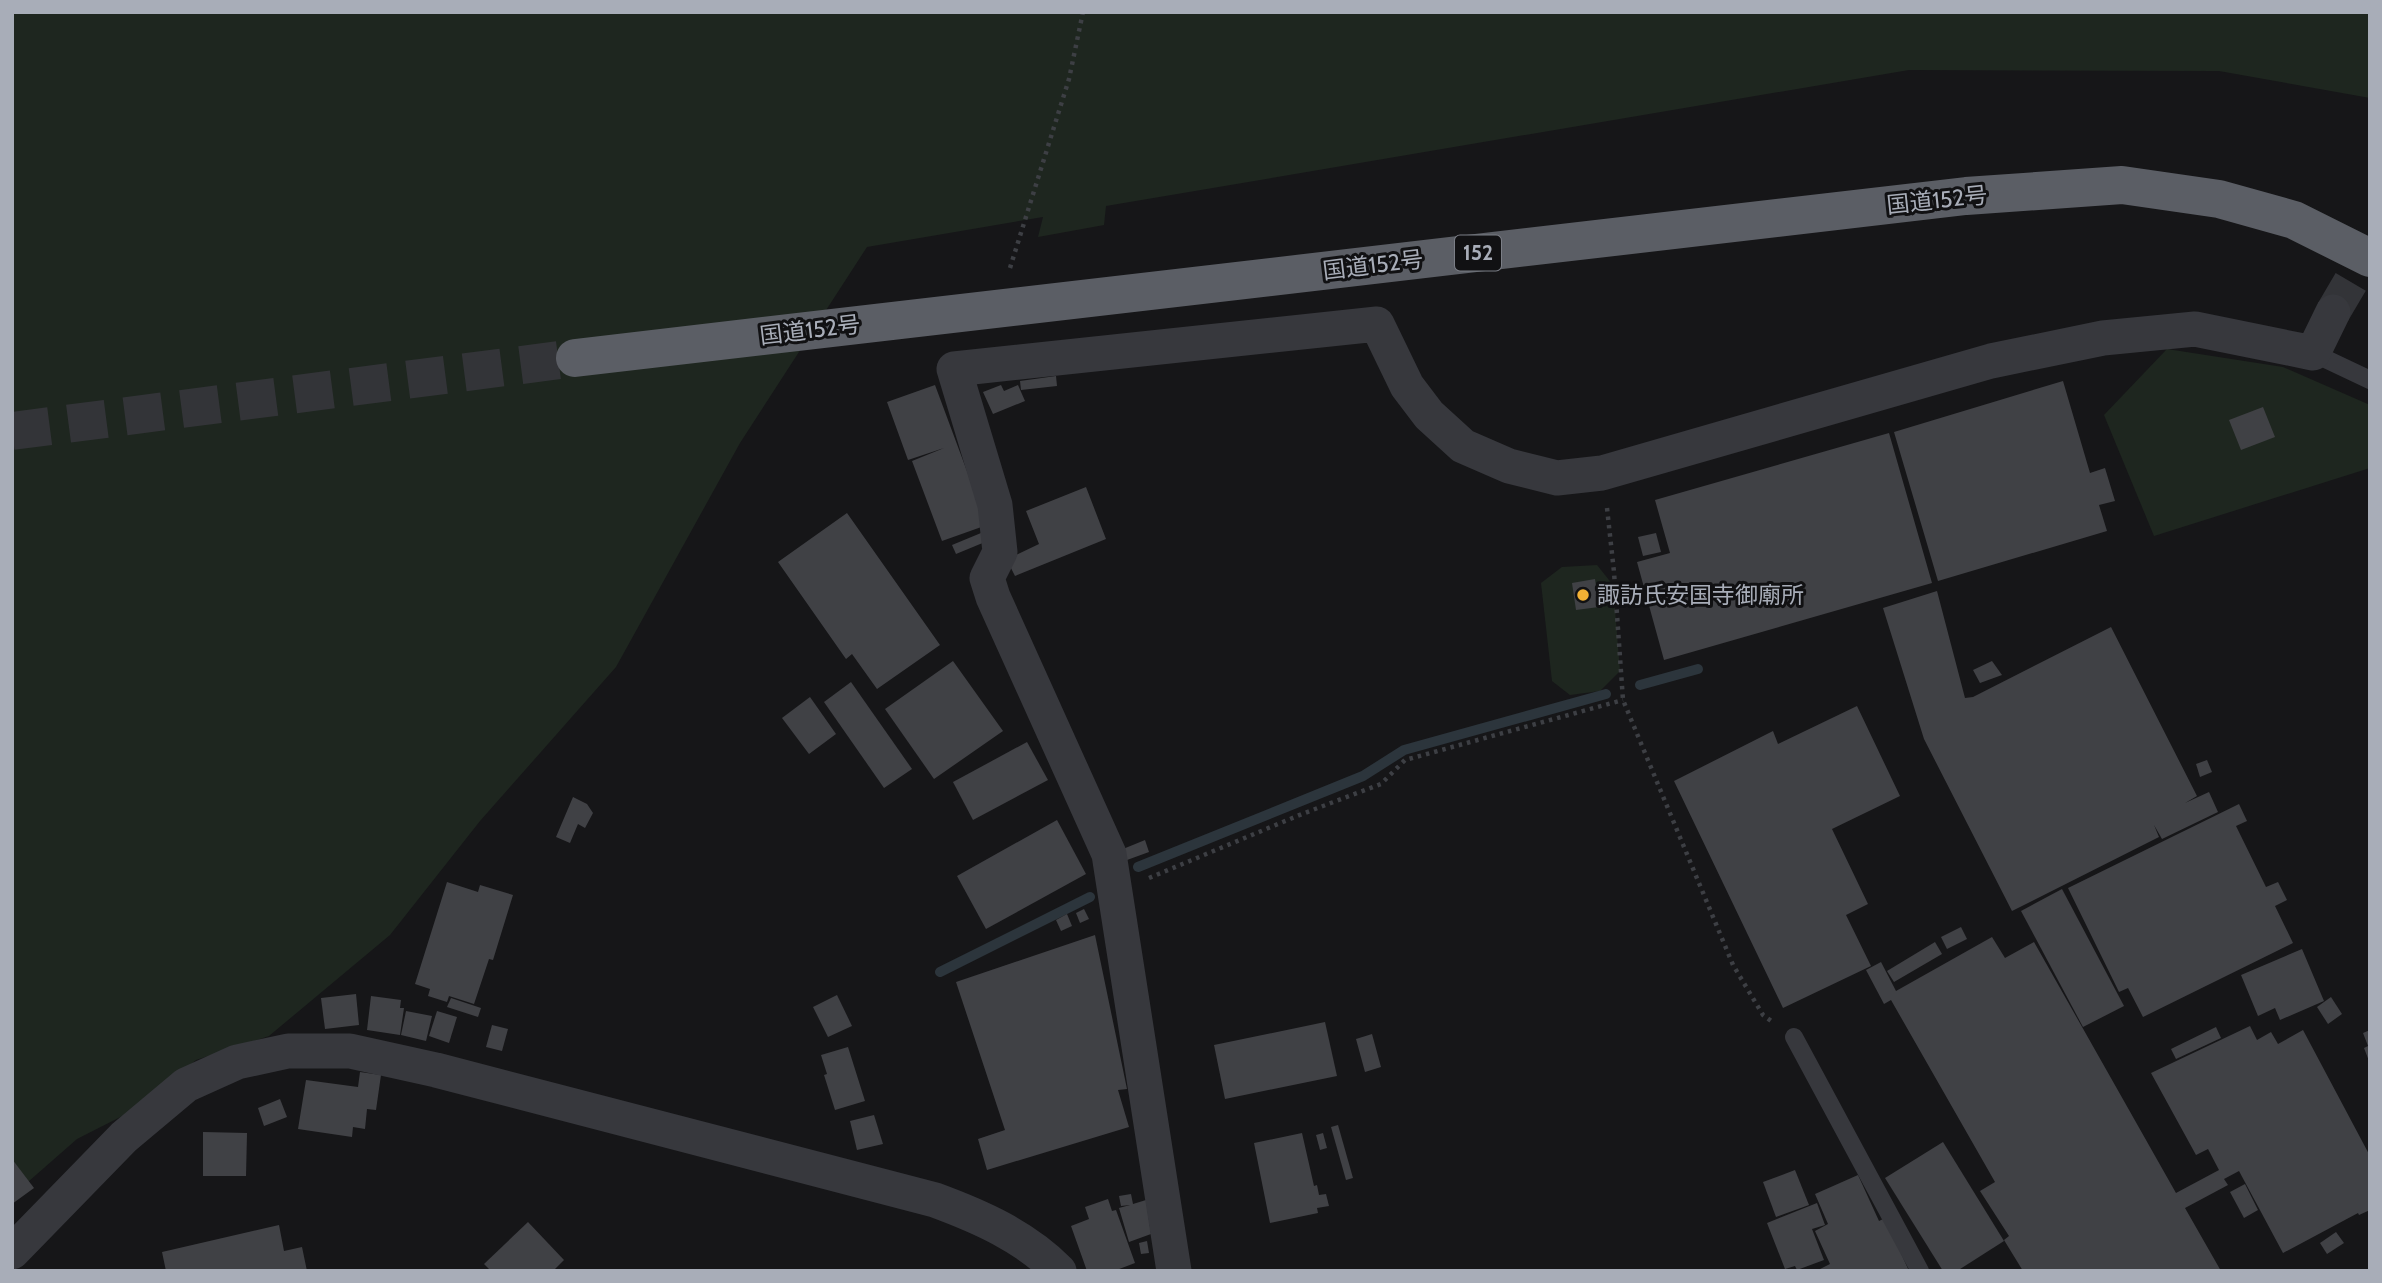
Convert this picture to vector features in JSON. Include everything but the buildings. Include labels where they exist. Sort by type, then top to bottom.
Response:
[{"type":"highway","name":"国道152号","points":[[575,358],[1966,196],[2122,185],[2219,199],[2294,220],[2370,258]]},
{"type":"street","points":[[1174,1271],[1109,854],[993,597],[987,578],[1000,552],[995,505],[954,369],[1377,324],[1406,386],[1429,415],[1463,446],[1509,466],[1557,478],[1602,473],[1991,361],[2103,338],[2195,329],[2313,354],[2333,312]]},
{"type":"street","points":[[12,1252],[124,1137],[186,1085],[237,1062],[288,1051],[350,1051],[436,1070],[935,1199],[982,1217],[1038,1250],[1059,1271]]},
{"type":"lane","points":[[2313,354],[2370,380]]},
{"type":"lane","points":[[1794,1037],[1920,1271]]},
{"type":"path","points":[[1010,268],[1069,79],[1083,12]]},
{"type":"path","points":[[1602,473],[1614,572],[1623,700],[1733,965],[1763,1015],[1794,1037]]},
{"type":"path","points":[[1115,895],[1276,824],[1381,783],[1405,760],[1623,700]]},
{"type":"shaded area","points":[[12,12],[2370,12],[2370,98],[2219,71],[1909,70],[1106,206],[1104,225],[1038,237],[1043,217],[867,247],[740,443],[616,667],[480,821],[390,935],[269,1036],[196,1060],[138,1108],[77,1139],[12,1196]]},
{"type":"shaded area","points":[[2167,349],[2283,367],[2370,405],[2370,468],[2154,536],[2104,415]]},
{"type":"shaded area","points":[[1597,565],[1613,585],[1620,671],[1600,691],[1570,695],[1552,681],[1541,583],[1562,567]]},
{"type":"waterway","points":[[1640,685],[1698,669]]},
{"type":"waterway","points":[[1138,867],[1363,776],[1404,750],[1606,694]]},
{"type":"waterway","points":[[940,972],[1090,897]]},
{"type":"tunnel","points":[[2333,312],[2370,249]]},
{"type":"tunnel","points":[[12,431],[575,358]]},
{"type":"place","name":"諏訪氏安国寺御廟所","points":[[1583,595]]}]
